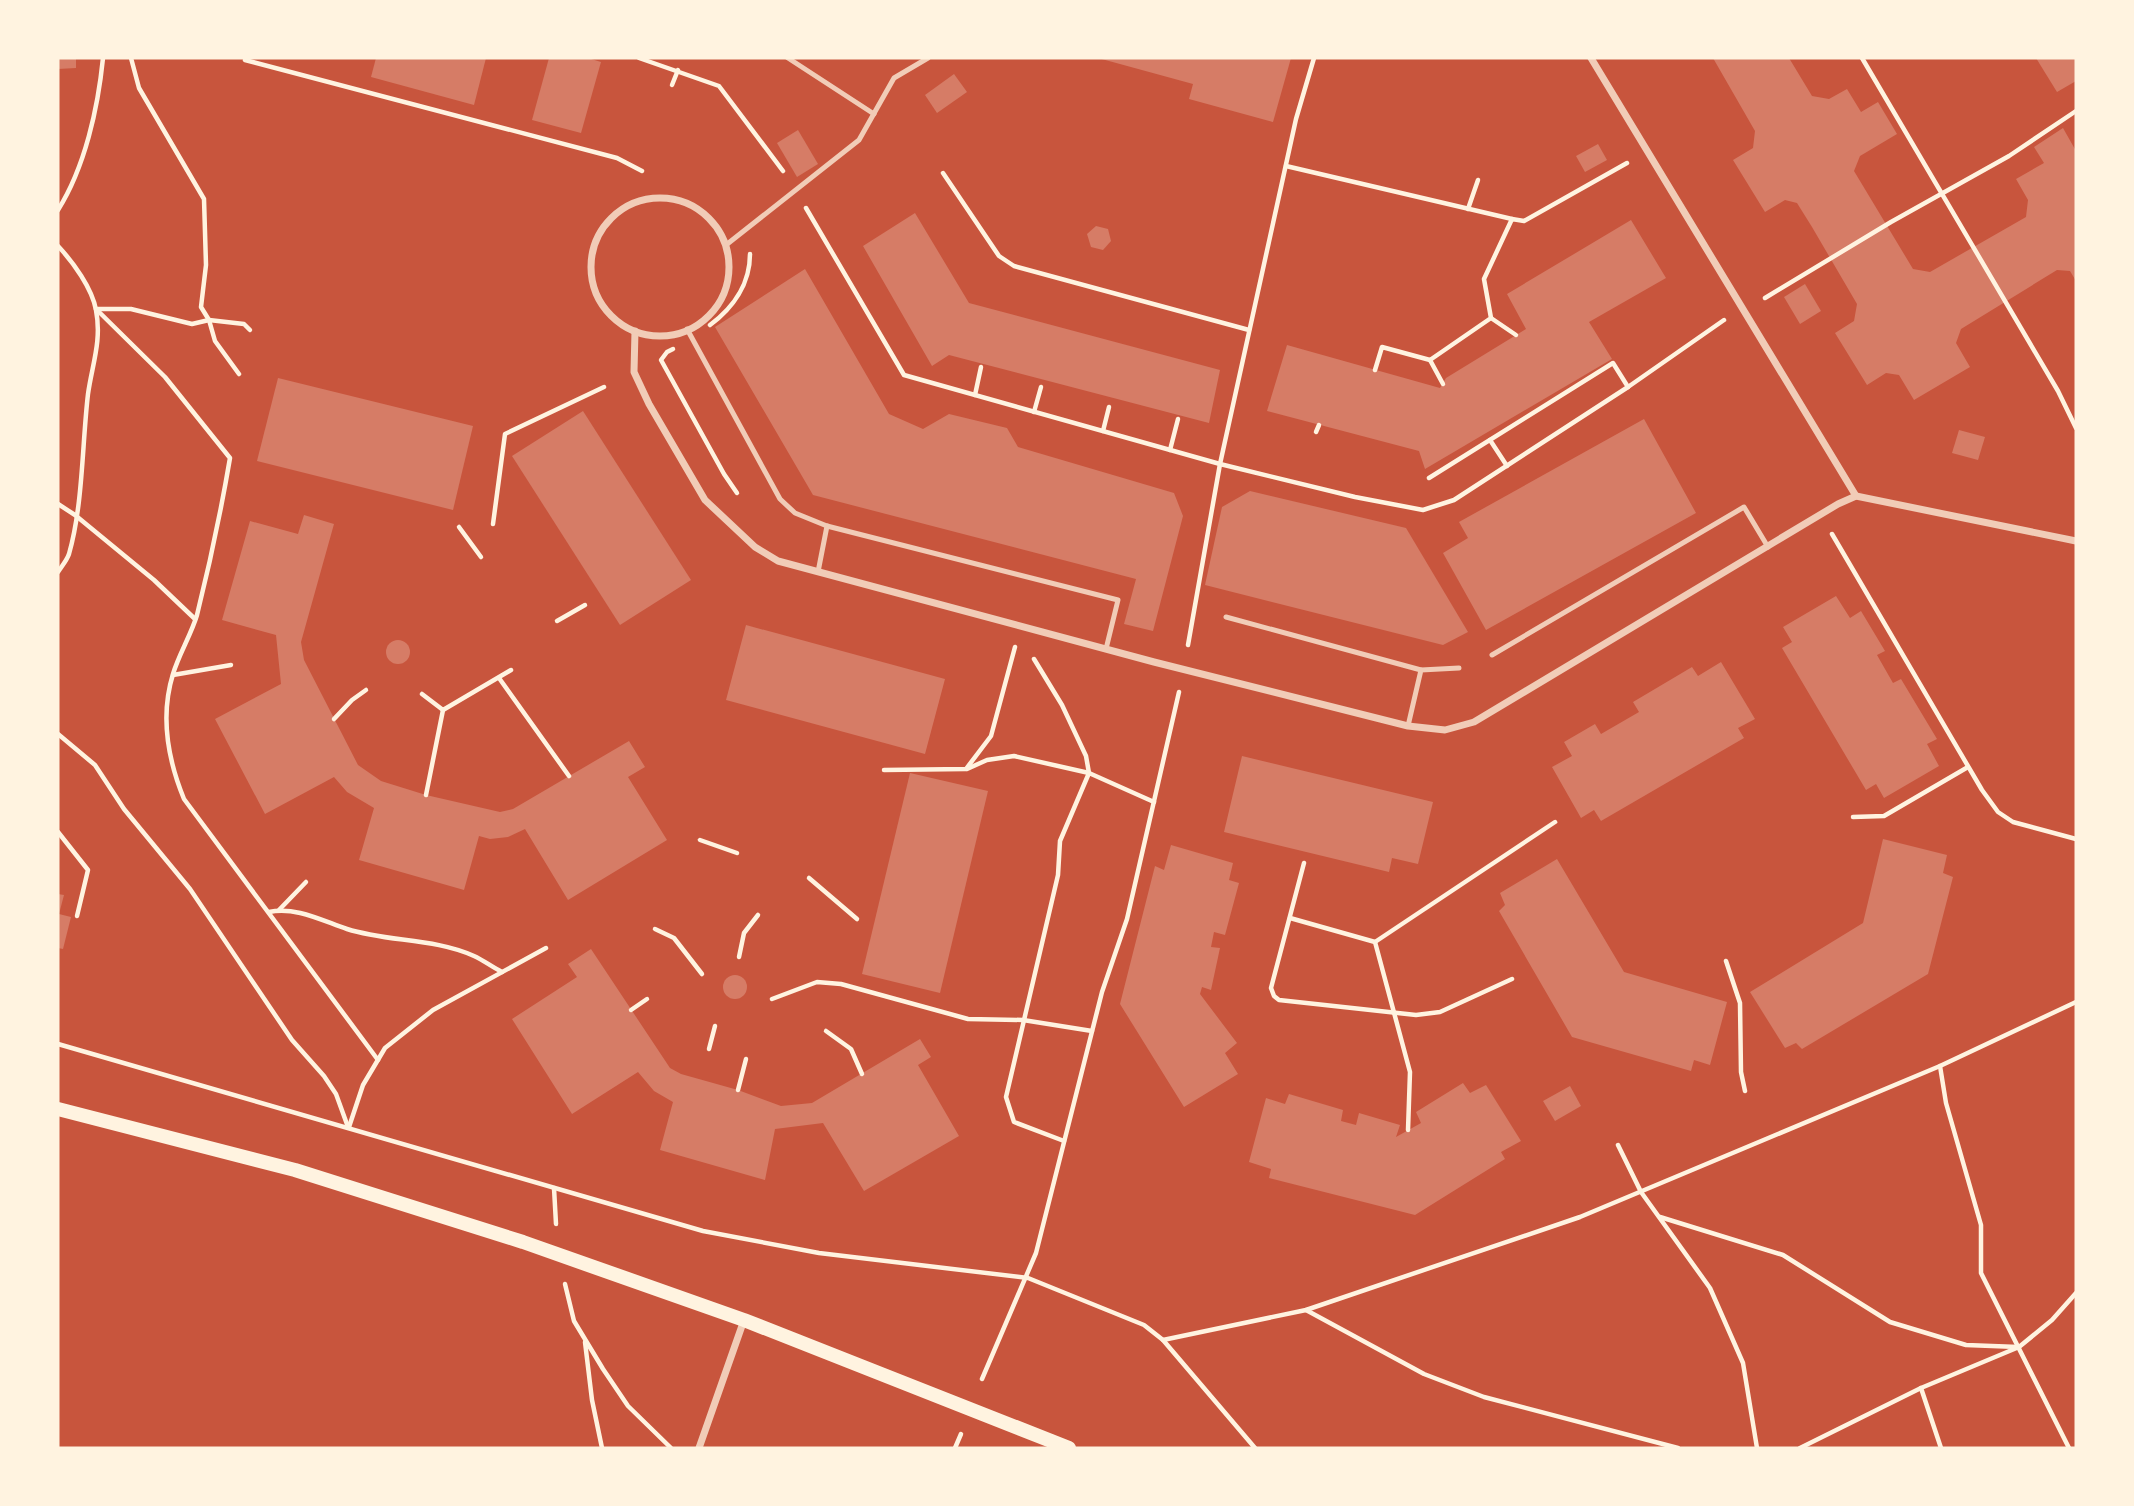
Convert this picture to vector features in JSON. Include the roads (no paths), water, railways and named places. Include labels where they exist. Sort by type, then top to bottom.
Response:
[{"type":"main road","points":[[58,1108],[295,1170],[558,1255],[744,1320],[1069,1448]]},
{"type":"street","points":[[1591,58],[1856,496]]},
{"type":"street","points":[[649,198],[685,202],[714,223],[726,245],[729,261],[726,287],[715,309],[694,327],[687,328],[661,336],[635,331],[611,317],[597,297],[590,274],[592,252],[602,228],[626,206],[649,198]]},
{"type":"street","points":[[635,331],[634,372],[649,404],[705,500],[755,547],[778,561],[1408,726],[1445,730],[1474,722],[1856,496],[2076,541]]},
{"type":"street","points":[[699,1448],[744,1320]]},
{"type":"lane","points":[[788,58],[874,114]]},
{"type":"lane","points":[[726,245],[859,140],[894,78],[928,58]]},
{"type":"lane","points":[[687,328],[780,499],[795,513],[827,526],[1118,600],[1107,649]]},
{"type":"lane","points":[[1492,655],[1744,507],[1768,547]]},
{"type":"lane","points":[[818,572],[827,526]]},
{"type":"lane","points":[[1226,617],[1421,670],[1459,668]]},
{"type":"lane","points":[[1408,726],[1421,670]]}]
